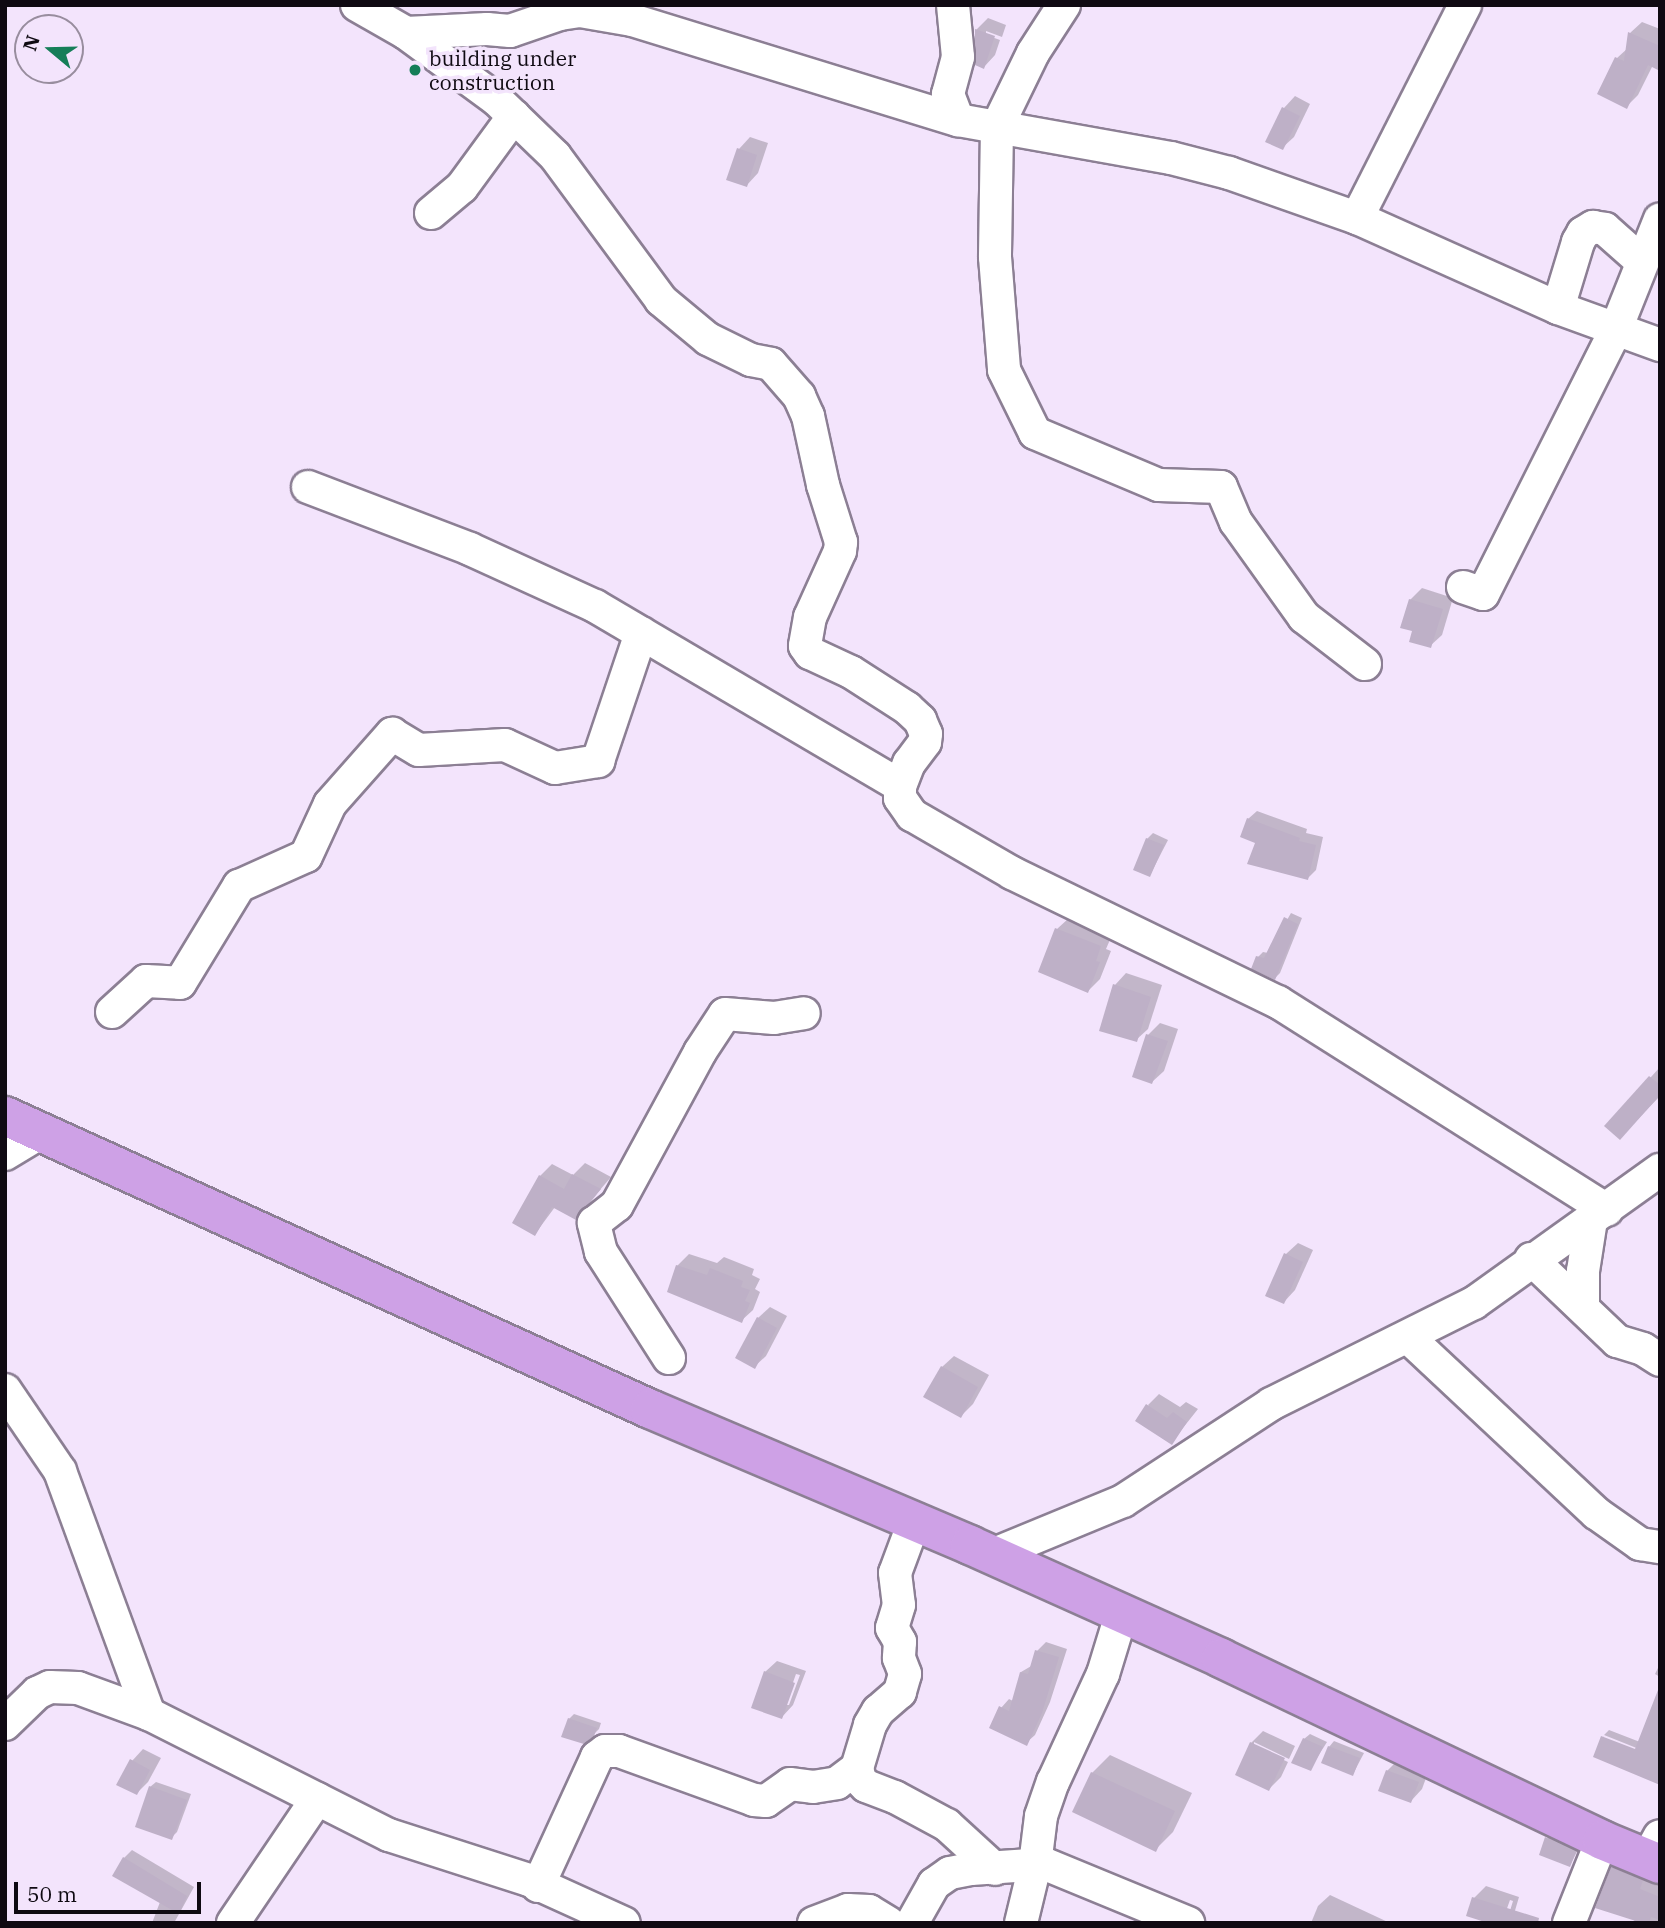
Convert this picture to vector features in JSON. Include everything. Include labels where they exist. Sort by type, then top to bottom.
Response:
[{"type":"main road","points":[[5,1116],[650,1409],[992,1555],[1366,1725],[1602,1840],[1656,1853]]},
{"type":"street","points":[[357,5],[407,33],[496,99],[555,156],[661,300],[708,339],[728,350],[771,364],[799,396],[808,415],[823,485],[841,541],[840,551],[806,629],[805,646],[810,653],[851,672],[907,708],[920,720],[926,734],[925,741],[909,763],[900,786],[900,798],[912,815],[1012,873],[1278,1002],[1599,1215]]},
{"type":"street","points":[[953,5],[958,57],[948,94],[958,120]]},
{"type":"street","points":[[1064,5],[1033,52],[997,127],[995,257],[1004,370],[1035,433],[1159,485],[1221,487],[1236,522],[1304,617],[1365,664]]},
{"type":"street","points":[[1357,218],[1465,5]]},
{"type":"street","points":[[407,33],[487,29],[510,31],[521,16],[599,10],[912,103],[958,120],[1171,158],[1229,173],[1357,218],[1558,308],[1660,345]]},
{"type":"street","points":[[431,213],[462,187],[514,116]]},
{"type":"street","points":[[1463,587],[1483,594],[1616,329],[1660,219]]},
{"type":"street","points":[[1558,308],[1578,242],[1583,233],[1593,227],[1605,229],[1641,261]]},
{"type":"street","points":[[309,488],[470,549],[595,606],[900,786]]},
{"type":"street","points":[[112,1012],[146,981],[180,983],[239,886],[306,856],[330,804],[392,734],[419,750],[505,745],[555,768],[598,761],[641,633]]},
{"type":"street","points":[[669,1358],[601,1252],[594,1223],[617,1205],[700,1052],[725,1014],[774,1018],[804,1013]]},
{"type":"street","points":[[5,1154],[40,1133]]},
{"type":"street","points":[[992,1555],[1123,1501],[1271,1404],[1474,1303],[1531,1259],[1599,1215],[1660,1170]]},
{"type":"street","points":[[1583,1306],[1583,1271],[1599,1215]]},
{"type":"street","points":[[1531,1259],[1583,1306],[1617,1342],[1643,1349],[1660,1360]]},
{"type":"street","points":[[1408,1337],[1596,1513],[1640,1544],[1660,1547]]},
{"type":"street","points":[[5,1390],[60,1471],[149,1714]]},
{"type":"street","points":[[914,1522],[895,1573],[899,1605],[892,1628],[900,1642],[899,1658],[905,1674],[900,1692],[878,1711],[870,1724],[857,1768],[860,1780],[866,1786],[895,1797],[947,1825],[995,1869]]},
{"type":"street","points":[[1021,1923],[1035,1865],[1041,1816],[1053,1782],[1103,1674],[1121,1615]]},
{"type":"street","points":[[5,1724],[37,1693],[50,1687],[78,1688],[149,1714],[416,1846],[529,1880],[624,1923]]},
{"type":"street","points":[[538,1886],[597,1757],[605,1751],[619,1751],[754,1800],[766,1801],[790,1784],[813,1787],[836,1783],[857,1768]]},
{"type":"street","points":[[233,1923],[317,1799]]},
{"type":"street","points":[[1569,1923],[1602,1840]]},
{"type":"street","points":[[912,1923],[934,1884],[950,1873],[1045,1864],[1188,1923]]},
{"type":"street","points":[[814,1923],[848,1910],[869,1911],[889,1923]]},
{"type":"building","points":[[975,29],[995,36],[984,69],[975,65]]},
{"type":"building","points":[[1628,32],[1660,46],[1660,71],[1648,65],[1627,109],[1597,94],[1615,57],[1624,61]]},
{"type":"building","points":[[1282,107],[1300,116],[1283,150],[1265,142]]},
{"type":"building","points":[[737,148],[757,155],[747,187],[726,180]]},
{"type":"building","points":[[1409,599],[1443,609],[1431,648],[1409,642],[1412,631],[1400,628]]},
{"type":"building","points":[[1247,818],[1300,838],[1299,841],[1316,845],[1308,880],[1247,864],[1255,843],[1240,837]]},
{"type":"building","points":[[1146,838],[1164,845],[1150,877],[1133,870]]},
{"type":"building","points":[[1284,917],[1298,924],[1275,980],[1251,969],[1256,956],[1264,958]]},
{"type":"building","points":[[1055,928],[1101,946],[1096,961],[1100,962],[1088,993],[1038,972]]},
{"type":"building","points":[[1113,984],[1151,997],[1137,1042],[1099,1031]]},
{"type":"building","points":[[1146,1034],[1168,1041],[1152,1084],[1132,1077]]},
{"type":"building","points":[[1649,1076],[1660,1085],[1660,1095],[1620,1140],[1604,1126]]},
{"type":"building","points":[[572,1174],[601,1189],[576,1220],[552,1207],[535,1236],[512,1223],[539,1175],[564,1189]]},
{"type":"building","points":[[1284,1253],[1303,1262],[1284,1304],[1265,1296]]},
{"type":"building","points":[[676,1265],[707,1275],[710,1268],[743,1281],[741,1287],[750,1290],[745,1301],[750,1303],[742,1323],[667,1292]]},
{"type":"building","points":[[757,1317],[777,1328],[755,1369],[735,1358]]},
{"type":"building","points":[[941,1366],[978,1387],[961,1418],[923,1397]]},
{"type":"building","points":[[1146,1404],[1167,1418],[1173,1412],[1187,1422],[1172,1445],[1135,1421]]},
{"type":"building","points":[[1035,1650],[1059,1657],[1042,1713],[1027,1746],[989,1728],[999,1706],[1009,1711],[1020,1672],[1028,1674]]},
{"type":"building","points":[[764,1671],[795,1683],[782,1719],[751,1708]]},
{"type":"building","points":[[1658,1690],[1660,1785],[1593,1757],[1601,1736],[1635,1749]]},
{"type":"building","points":[[568,1718],[597,1728],[594,1736],[584,1744],[561,1737]]},
{"type":"building","points":[[1303,1738],[1323,1747],[1311,1771],[1291,1763]]},
{"type":"building","points":[[1250,1742],[1285,1758],[1269,1791],[1235,1775]]},
{"type":"building","points":[[1328,1746],[1360,1758],[1353,1776],[1321,1763]]},
{"type":"building","points":[[130,1759],[150,1770],[137,1795],[116,1785]]},
{"type":"building","points":[[1386,1770],[1419,1782],[1411,1803],[1378,1791]]},
{"type":"building","points":[[1091,1772],[1175,1811],[1156,1852],[1072,1812]]},
{"type":"building","points":[[149,1786],[187,1800],[172,1840],[135,1827]]},
{"type":"building","points":[[1545,1837],[1576,1852],[1570,1867],[1539,1855]]},
{"type":"building","points":[[123,1857],[187,1896],[179,1914],[112,1876]]},
{"type":"building","points":[[1611,1867],[1643,1880],[1640,1889],[1660,1897],[1660,1920],[1651,1917],[1649,1923],[1642,1923],[1595,1908]]},
{"type":"building","points":[[1472,1897],[1539,1918],[1538,1923],[1488,1923],[1466,1916]]},
{"type":"place","name":"building under construction","points":[[415,70]]}]
